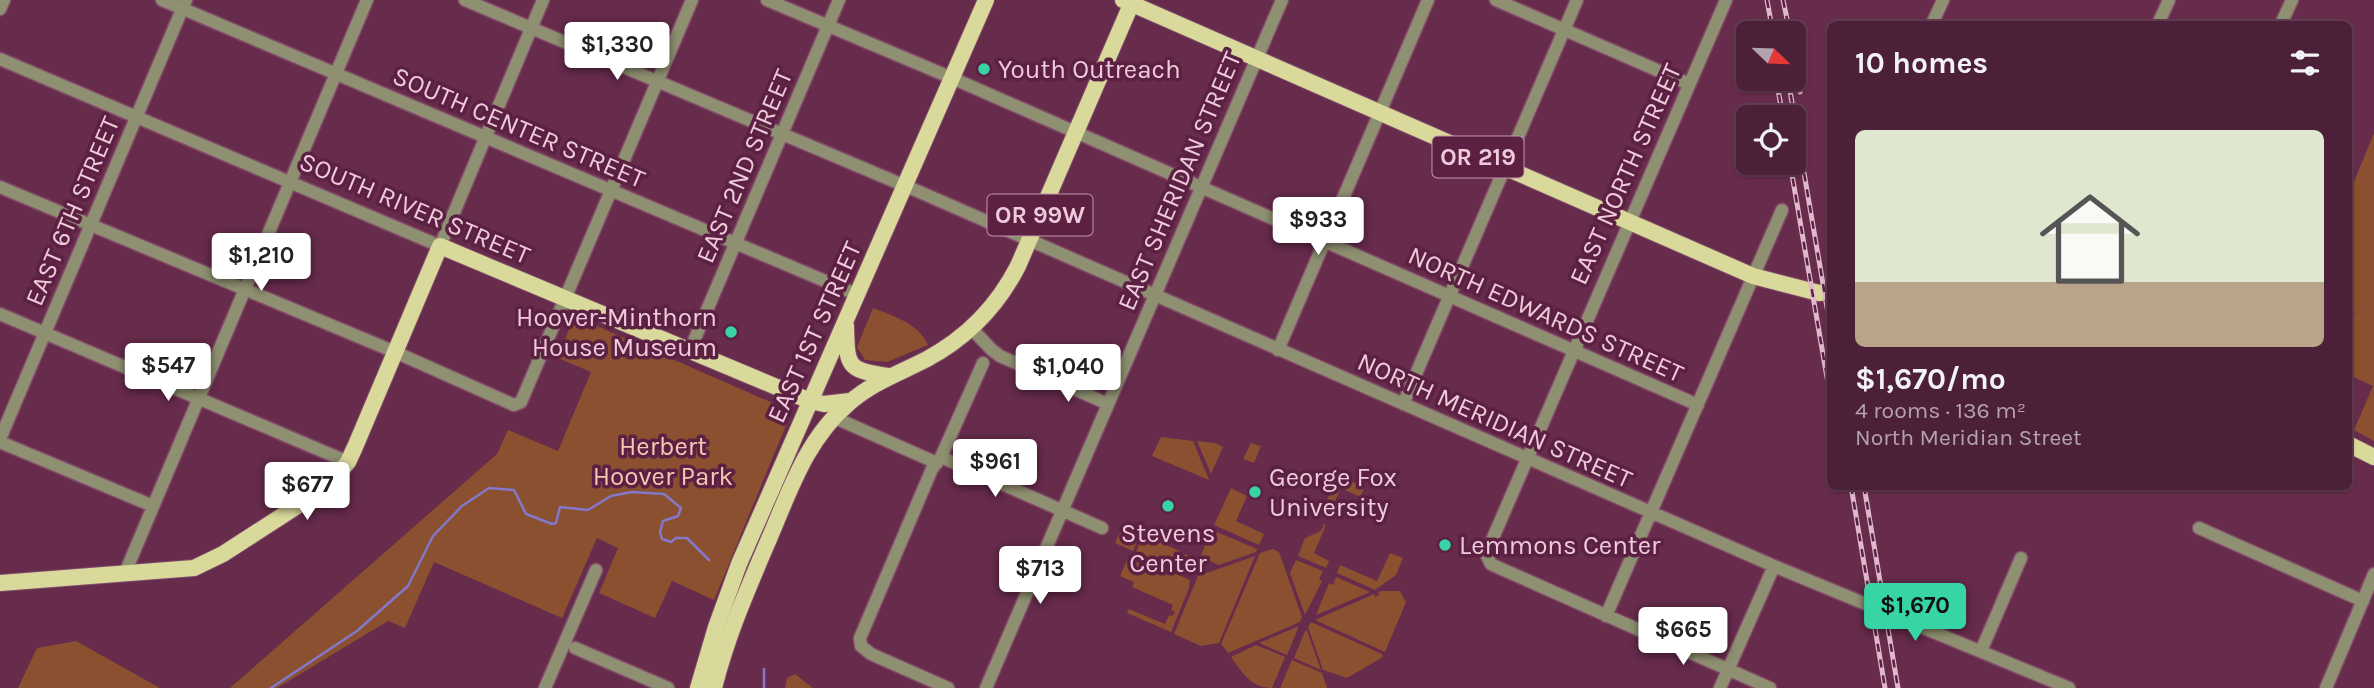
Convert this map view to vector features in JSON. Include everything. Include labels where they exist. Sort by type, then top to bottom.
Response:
[{"type":"main road","name":"EAST 1ST STREET","points":[[698,688],[730,587],[986,0]]},
{"type":"main road","name":"OR 219","points":[[1129,1],[1753,276],[1802,289],[1827,292]]},
{"type":"main road","name":"OR 99W","points":[[888,376],[927,359],[972,329],[1004,291],[1030,240],[1129,1]]},
{"type":"main road","name":"SOUTH RIVER STREET","points":[[440,246],[810,401]]},
{"type":"main road","points":[[0,583],[194,568],[219,556],[333,480],[348,462],[440,246]]},
{"type":"main road","points":[[846,322],[847,352],[853,365],[864,372],[888,376]]},
{"type":"main road","name":"EAST 1ST STREET","points":[[714,688],[741,605],[810,449],[833,417],[850,401],[888,376]]},
{"type":"main road","points":[[810,401],[824,404],[850,401]]},
{"type":"main road","points":[[800,468],[805,436],[813,410],[810,401]]},
{"type":"main road","points":[[2352,446],[2374,457]]},
{"type":"street","points":[[0,9],[4,0]]},
{"type":"street","name":"SOUTH CENTER STREET","points":[[162,0],[184,4],[336,74],[858,296]]},
{"type":"street","points":[[125,573],[367,0]]},
{"type":"street","name":"NORTH MERIDIAN STREET","points":[[465,0],[1030,240],[1774,566],[2069,688]]},
{"type":"street","points":[[440,246],[543,0]]},
{"type":"street","points":[[0,187],[395,352],[514,405],[521,402],[692,0]]},
{"type":"street","name":"NORTH EDWARDS STREET","points":[[766,0],[952,78],[1698,405]]},
{"type":"street","name":"EAST 2ND STREET","points":[[690,350],[839,0]]},
{"type":"street","name":"EAST SHERIDAN STREET","points":[[986,688],[1282,0]]},
{"type":"street","points":[[1278,350],[1428,0]]},
{"type":"street","points":[[1496,0],[1689,84]]},
{"type":"street","points":[[1403,404],[1577,0]]},
{"type":"street","name":"EAST NORTH STREET","points":[[1606,616],[1495,566],[1488,560],[1487,548],[1726,0]]},
{"type":"street","points":[[1933,21],[1943,0]]},
{"type":"street","points":[[2159,21],[2169,0]]},
{"type":"street","points":[[2282,21],[2292,0]]},
{"type":"street","name":"EAST 6TH STREET","points":[[0,441],[184,4]]},
{"type":"street","name":"SOUTH RIVER STREET","points":[[0,59],[440,246]]},
{"type":"street","points":[[1770,688],[1606,616],[1782,210]]},
{"type":"street","points":[[0,314],[348,462]]},
{"type":"street","points":[[972,329],[1000,356],[1108,404]]},
{"type":"street","points":[[948,688],[871,654],[861,646],[862,634],[932,469],[939,460],[983,363]]},
{"type":"street","points":[[833,417],[1102,528]]},
{"type":"street","points":[[0,441],[153,506]]},
{"type":"street","points":[[2199,528],[2363,601]]},
{"type":"street","points":[[1981,651],[2021,558]]},
{"type":"street","points":[[1720,688],[1774,566]]},
{"type":"street","points":[[545,688],[596,570]]},
{"type":"street","points":[[2326,688],[2374,574]]},
{"type":"street","points":[[575,648],[668,688]]},
{"type":"green space","points":[[2374,133],[2374,441],[2354,430],[2373,386],[2352,376],[2352,320],[2355,312],[2352,310],[2352,187]]},
{"type":"green space","points":[[873,308],[912,326],[919,331],[928,345],[887,362],[865,360],[857,347]]},
{"type":"green space","name":"Herbert Hoover Park","points":[[574,316],[784,408],[788,413],[787,423],[714,600],[672,581],[655,618],[599,593],[618,548],[597,538],[562,618],[434,562],[405,628],[388,621],[277,688],[230,688],[497,454],[508,430],[558,451],[591,372],[558,358]]},
{"type":"green space","points":[[1161,437],[1193,441],[1209,480],[1152,456]]},
{"type":"green space","points":[[1197,441],[1223,447],[1211,474]]},
{"type":"green space","points":[[1251,443],[1261,446],[1254,463],[1243,459]]},
{"type":"green space","points":[[1338,476],[1365,487],[1360,497],[1341,488],[1327,519],[1320,515]]},
{"type":"green space","points":[[1231,488],[1247,496],[1236,521],[1264,534],[1259,545],[1214,525]]},
{"type":"green space","points":[[1324,524],[1326,525],[1314,553],[1329,561],[1326,568],[1298,556],[1305,538],[1321,531]]},
{"type":"green space","points":[[1123,526],[1140,534],[1133,551],[1115,543]]},
{"type":"green space","points":[[1212,530],[1257,549],[1256,552],[1219,565],[1200,557]]},
{"type":"green space","points":[[1143,535],[1182,552],[1174,569],[1136,552]]},
{"type":"green space","points":[[1273,549],[1279,552],[1302,617],[1300,622],[1228,653],[1221,644],[1260,553]]},
{"type":"green space","points":[[1390,553],[1403,558],[1396,575],[1375,590],[1337,573],[1340,565],[1377,581]]},
{"type":"green space","points":[[1185,554],[1196,559],[1188,575],[1177,570]]},
{"type":"green space","points":[[1255,556],[1219,643],[1201,646],[1174,634],[1198,576]]},
{"type":"green space","points":[[1128,558],[1152,569],[1155,564],[1190,580],[1171,632],[1127,613],[1129,609],[1165,624],[1169,615],[1172,616],[1175,612],[1171,610],[1173,605],[1132,587],[1134,582],[1120,576]]},
{"type":"green space","points":[[1296,560],[1323,571],[1319,579],[1322,581],[1305,615],[1290,573]]},
{"type":"green space","points":[[1336,577],[1370,592],[1316,615],[1329,583],[1333,585]]},
{"type":"green space","points":[[1382,591],[1400,591],[1406,602],[1385,652],[1315,620],[1374,594],[1375,597]]},
{"type":"green space","points":[[1311,622],[1382,654],[1383,657],[1347,678],[1323,670],[1308,627]]},
{"type":"green space","points":[[1299,626],[1287,655],[1259,643]]},
{"type":"green space","points":[[1307,631],[1321,670],[1294,658]]},
{"type":"green space","points":[[76,641],[160,688],[18,688],[37,648]]},
{"type":"green space","points":[[1256,645],[1285,657],[1272,688],[1253,682],[1231,657]]},
{"type":"green space","points":[[1292,660],[1322,673],[1327,688],[1280,688]]},
{"type":"green space","points":[[795,674],[813,688],[785,688],[787,678]]},
{"type":"waterway","points":[[271,688],[357,631],[408,586],[433,536],[462,506],[489,488],[514,490],[526,514],[552,524],[556,523],[560,507],[588,510],[611,496],[632,492],[664,494],[681,508],[678,516],[663,521],[660,532],[662,539],[671,542],[676,538],[687,538],[709,560]]},
{"type":"waterway","points":[[764,669],[764,688]]},
{"type":"railway","points":[[1767,0],[1771,21]]},
{"type":"railway","points":[[1783,0],[1787,21]]},
{"type":"railway","points":[[1778,91],[1781,105]]},
{"type":"railway","points":[[1790,91],[1827,307]]},
{"type":"railway","points":[[1792,175],[1827,378]]},
{"type":"railway","points":[[1852,490],[1885,688]]},
{"type":"railway","points":[[1865,490],[1898,688]]},
{"type":"place","name":"Youth Outreach","points":[[984,69]]},
{"type":"place","name":"Hoover-Minthorn House Museum","points":[[731,332]]},
{"type":"place","name":"George Fox University","points":[[1255,492]]},
{"type":"place","name":"Stevens Center","points":[[1168,506]]},
{"type":"place","name":"Lemmons Center","points":[[1445,545]]}]
